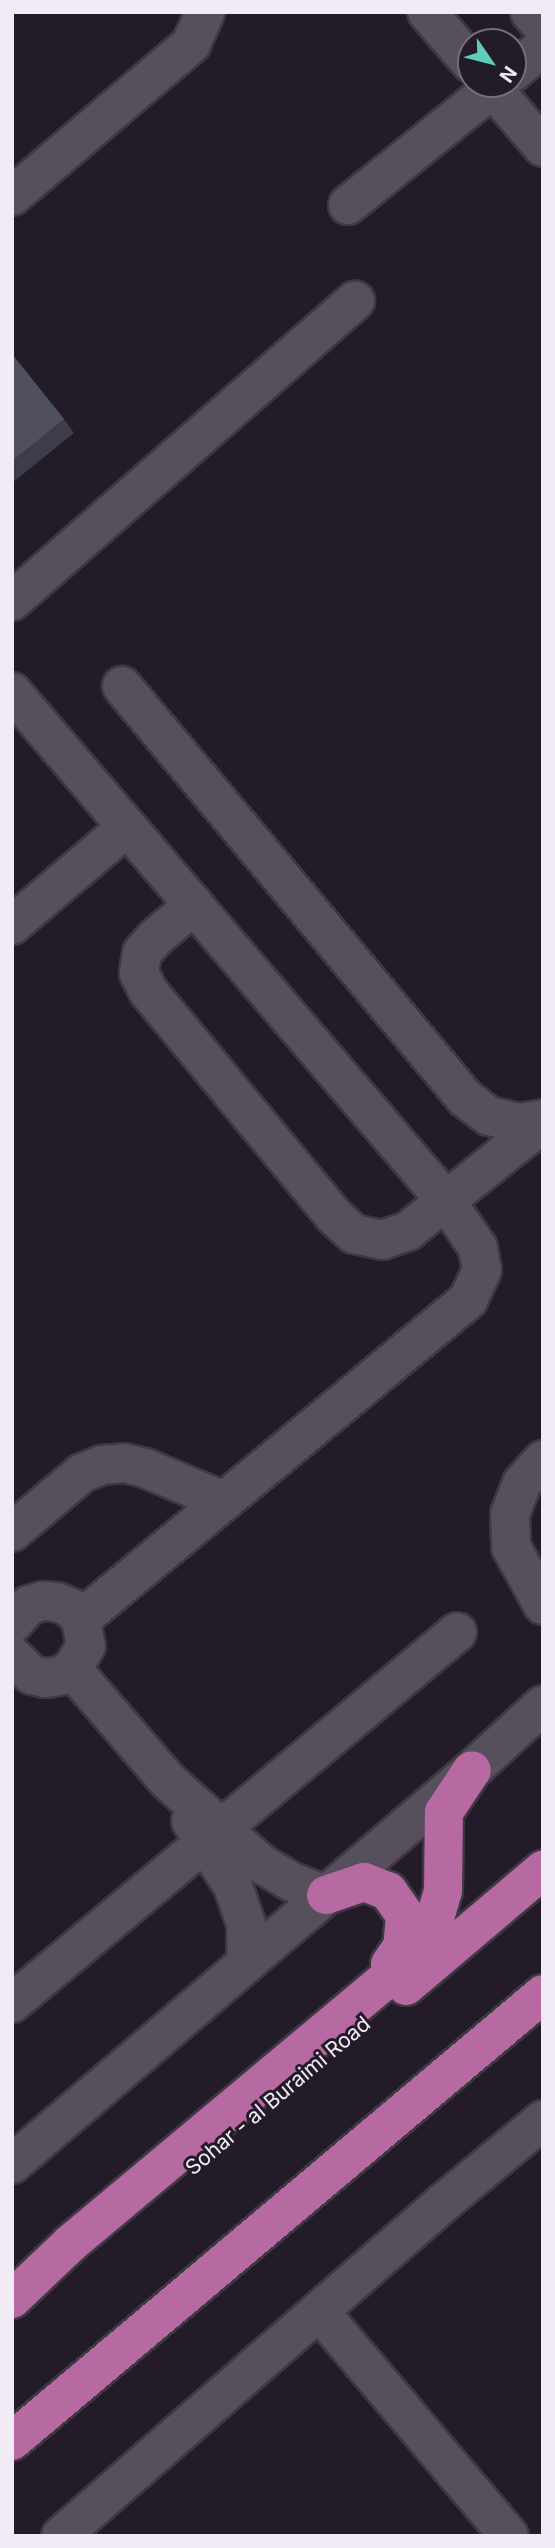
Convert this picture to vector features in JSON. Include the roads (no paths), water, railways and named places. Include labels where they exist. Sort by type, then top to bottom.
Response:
[{"type":"highway","points":[[12,2299],[71,2243],[405,1964],[434,1923],[443,1891],[444,1812],[472,1770]]},
{"type":"highway","name":"Sohar - al Buraimi Road","points":[[12,2322],[543,1870]]},
{"type":"highway","points":[[326,1895],[363,1882],[388,1891],[405,1914],[402,1947],[366,1996]]},
{"type":"highway","points":[[12,2441],[543,1994]]},
{"type":"street","points":[[12,196],[191,44],[205,12]]},
{"type":"street","points":[[427,12],[457,42]]},
{"type":"street","points":[[530,12],[543,27]]},
{"type":"street","points":[[527,57],[543,47]]},
{"type":"street","points":[[348,205],[470,98]]},
{"type":"street","points":[[507,98],[543,147]]},
{"type":"street","points":[[12,601],[355,301]]},
{"type":"street","points":[[122,686],[465,1098],[489,1116],[519,1123],[543,1121]]},
{"type":"street","points":[[12,692],[447,1202],[478,1248],[482,1270],[468,1300],[80,1619]]},
{"type":"street","points":[[12,925],[127,827]]},
{"type":"street","points":[[194,905],[155,938],[142,953],[139,973],[148,991],[334,1216],[354,1234],[382,1240],[408,1231],[447,1202],[543,1121]]},
{"type":"street","points":[[537,1582],[511,1547],[510,1514],[522,1483],[543,1460]]},
{"type":"street","points":[[12,1532],[82,1473],[102,1465],[124,1464],[145,1468],[223,1501]]},
{"type":"street","points":[[12,1624],[29,1605],[43,1601],[57,1602],[71,1608],[80,1619],[85,1632],[86,1646],[72,1669],[60,1676],[46,1678],[32,1675],[15,1666]]},
{"type":"street","points":[[12,2003],[457,1632]]},
{"type":"street","points":[[72,1669],[213,1836],[246,1924],[247,1963]]},
{"type":"street","points":[[12,2164],[472,1770],[543,1705]]},
{"type":"street","points":[[213,1836],[292,1882],[326,1895]]},
{"type":"street","points":[[61,2536],[543,2120]]},
{"type":"street","points":[[319,2311],[509,2536]]}]
